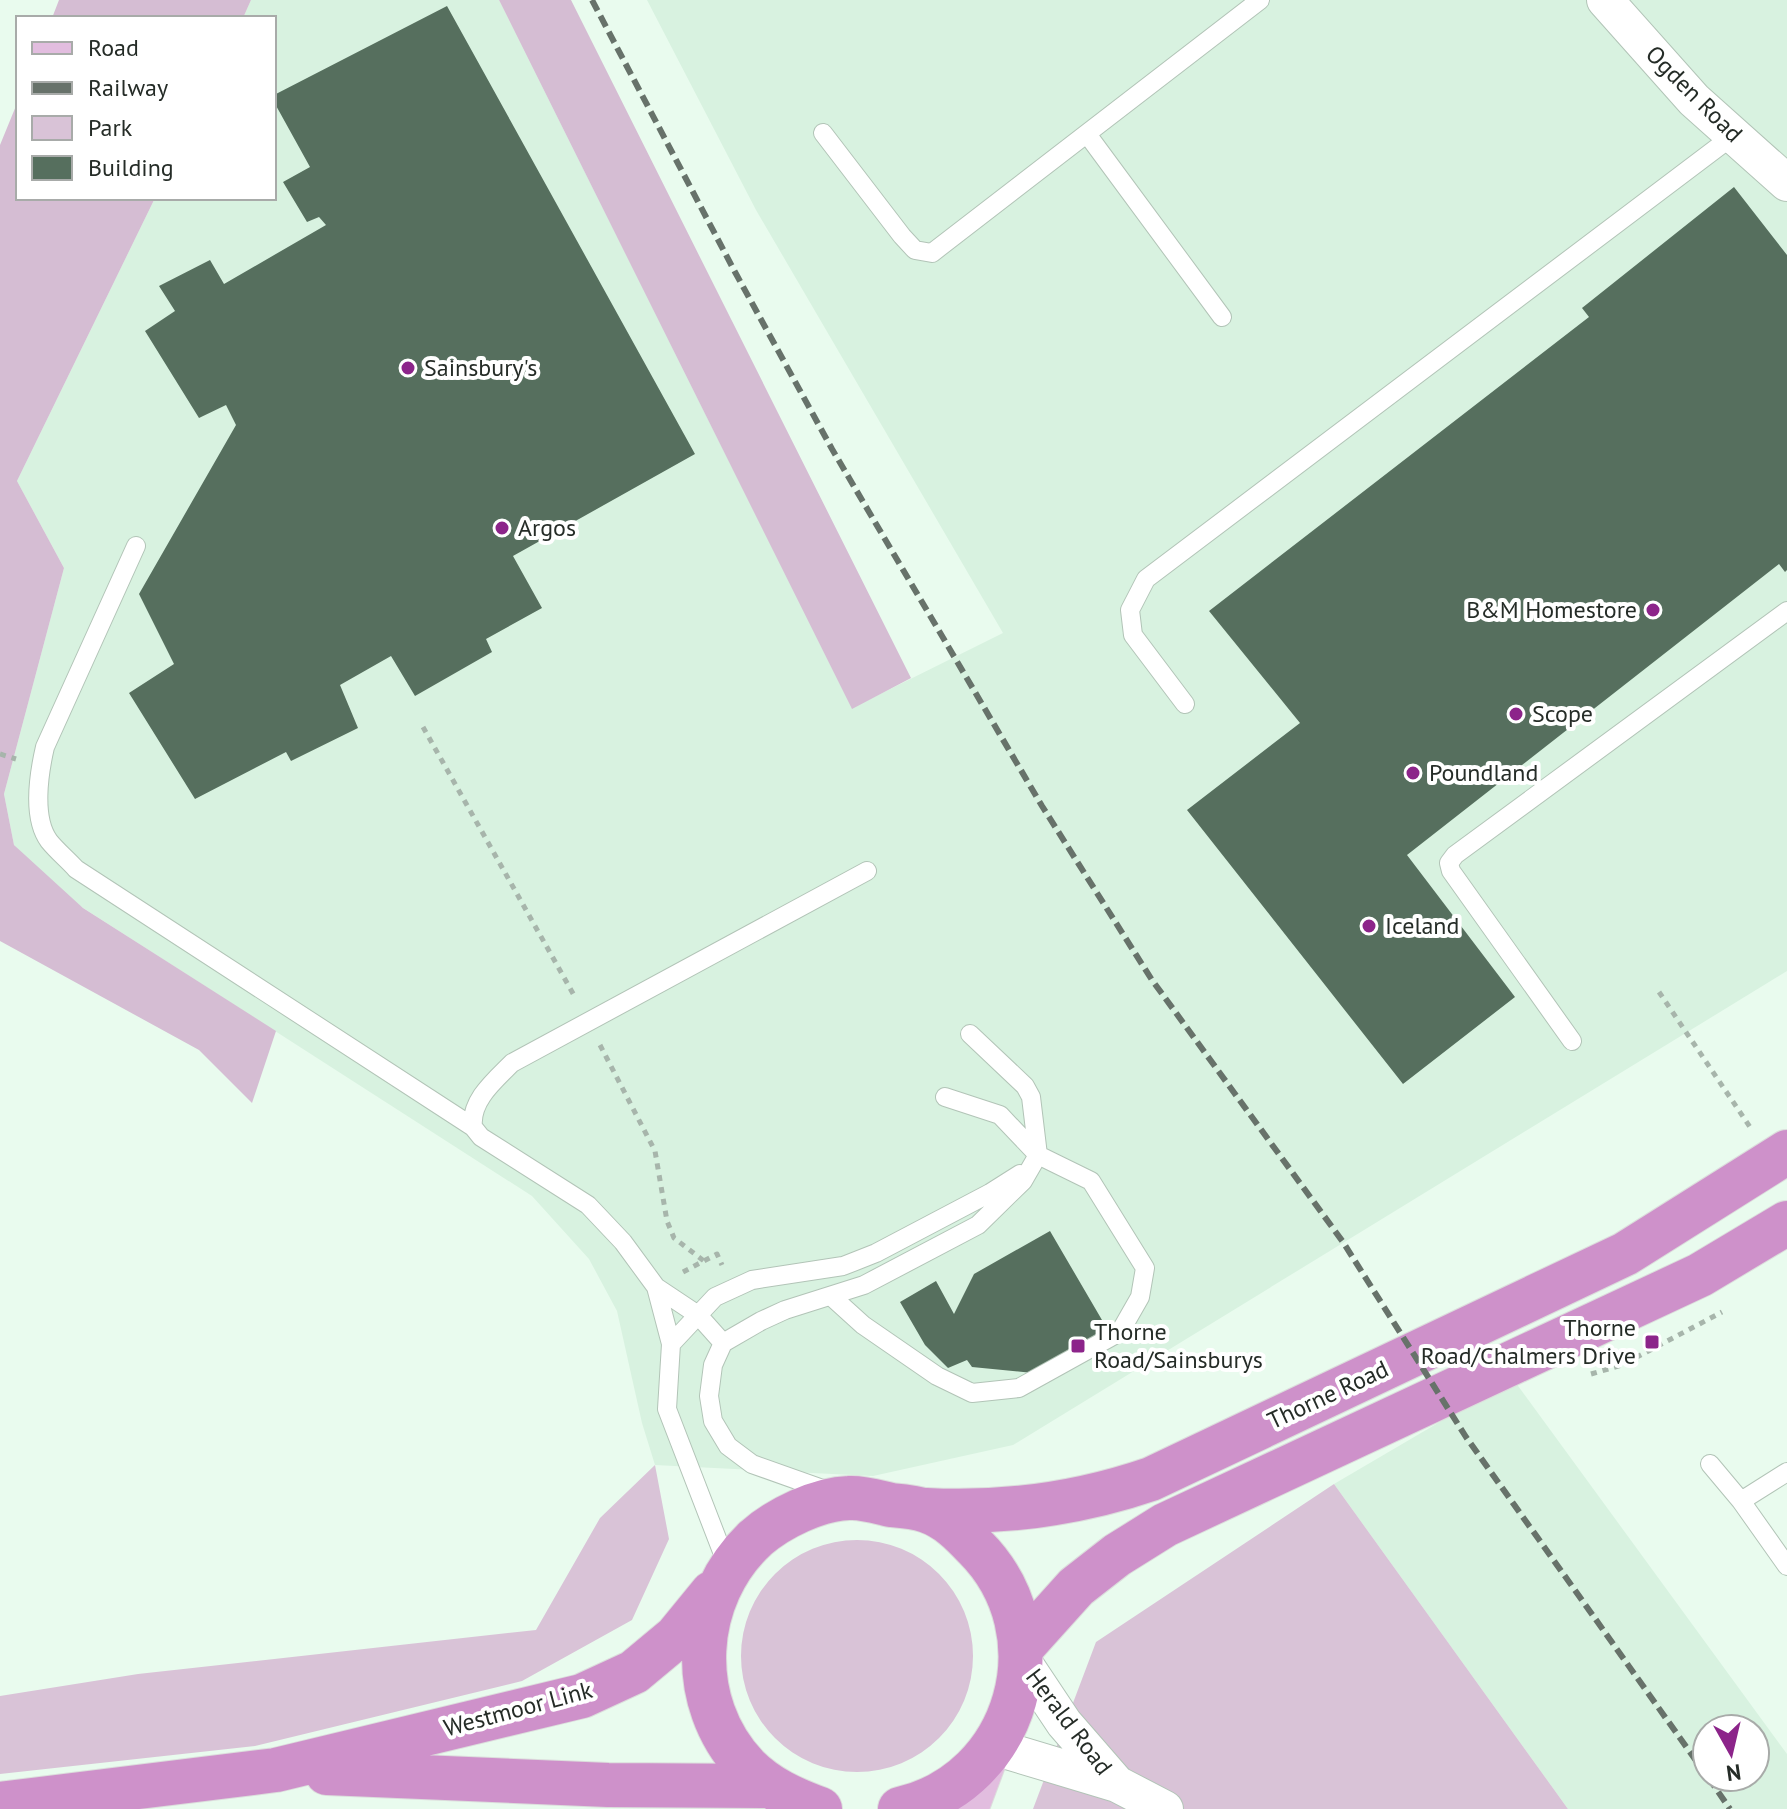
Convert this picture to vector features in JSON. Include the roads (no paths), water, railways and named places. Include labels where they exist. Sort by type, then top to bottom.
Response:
[{"type":"highway","name":"Thorne Road","points":[[850,1498],[926,1510],[1006,1510],[1108,1492],[1151,1479],[1625,1254],[1770,1142]]},
{"type":"highway","name":"Thorne Road","points":[[1022,1653],[1076,1587],[1117,1555],[1165,1525],[1700,1275],[1787,1223]]},
{"type":"highway","name":"Westmoor Link","points":[[0,1804],[276,1770],[582,1696],[634,1672],[676,1637],[742,1552],[767,1529],[797,1511],[850,1498]]},
{"type":"highway","points":[[900,1809],[922,1804],[958,1784],[990,1753],[1013,1710],[1022,1653],[1017,1616],[993,1565],[954,1525],[926,1510]]},
{"type":"highway","points":[[725,1576],[707,1620],[703,1653],[708,1695],[722,1732],[746,1766],[796,1801]]},
{"type":"highway","name":"Westmoor Link","points":[[276,1770],[608,1785],[796,1801]]},
{"type":"main road","points":[[966,1809],[990,1753]]},
{"type":"street","name":"Ogden Road","points":[[1606,0],[1694,100],[1787,183]]},
{"type":"street","name":"Herald Road","points":[[1022,1653],[1064,1723],[1117,1784]]},
{"type":"street","name":"Herald Road","points":[[990,1753],[1117,1784],[1165,1809]]},
{"type":"lane","points":[[823,133],[902,236],[915,250],[932,253],[1260,0]]},
{"type":"lane","points":[[1087,134],[1222,317]]},
{"type":"lane","points":[[1185,704],[1133,635],[1130,610],[1146,579],[1734,135]]},
{"type":"lane","points":[[136,546],[45,747],[38,777],[40,811],[48,839],[76,869],[588,1205],[623,1242],[656,1287],[698,1315],[723,1343]]},
{"type":"lane","points":[[1572,1041],[1451,871],[1449,863],[1467,846],[1787,611]]},
{"type":"lane","points":[[473,1127],[472,1115],[487,1087],[512,1063],[867,871]]},
{"type":"lane","points":[[850,1498],[752,1464],[728,1446],[713,1421],[709,1396],[713,1365],[723,1343],[785,1310],[864,1285],[978,1225],[1023,1181],[1038,1155],[1031,1097],[1025,1086],[970,1034]]},
{"type":"lane","points":[[831,1296],[863,1325],[937,1376],[972,1393],[1019,1388],[1120,1332],[1140,1297],[1145,1268],[1091,1181],[1038,1155],[1000,1115],[945,1097]]},
{"type":"lane","points":[[671,1344],[715,1297],[752,1280],[843,1266],[876,1253],[990,1193],[1019,1175],[1038,1155]]},
{"type":"lane","points":[[656,1287],[671,1344],[667,1409],[725,1576]]},
{"type":"lane","points":[[1710,1464],[1741,1501],[1787,1566]]},
{"type":"lane","points":[[1741,1501],[1787,1472]]},
{"type":"railway","points":[[592,0],[832,449],[1042,806],[1152,980],[1343,1242],[1466,1437],[1691,1753]]},
{"type":"railway","points":[[1719,1793],[1730,1809]]},
{"type":"place","name":"Sainsbury's","points":[[408,368]]},
{"type":"place","name":"Argos","points":[[502,528]]},
{"type":"place","name":"B&M Homestore","points":[[1653,610]]},
{"type":"place","name":"Scope","points":[[1516,714]]},
{"type":"place","name":"Poundland","points":[[1413,773]]},
{"type":"place","name":"Iceland","points":[[1369,926]]},
{"type":"place","name":"Thorne Road/Chalmers Drive","points":[[1652,1342]]},
{"type":"place","name":"Thorne Road/Sainsburys","points":[[1078,1346]]}]
